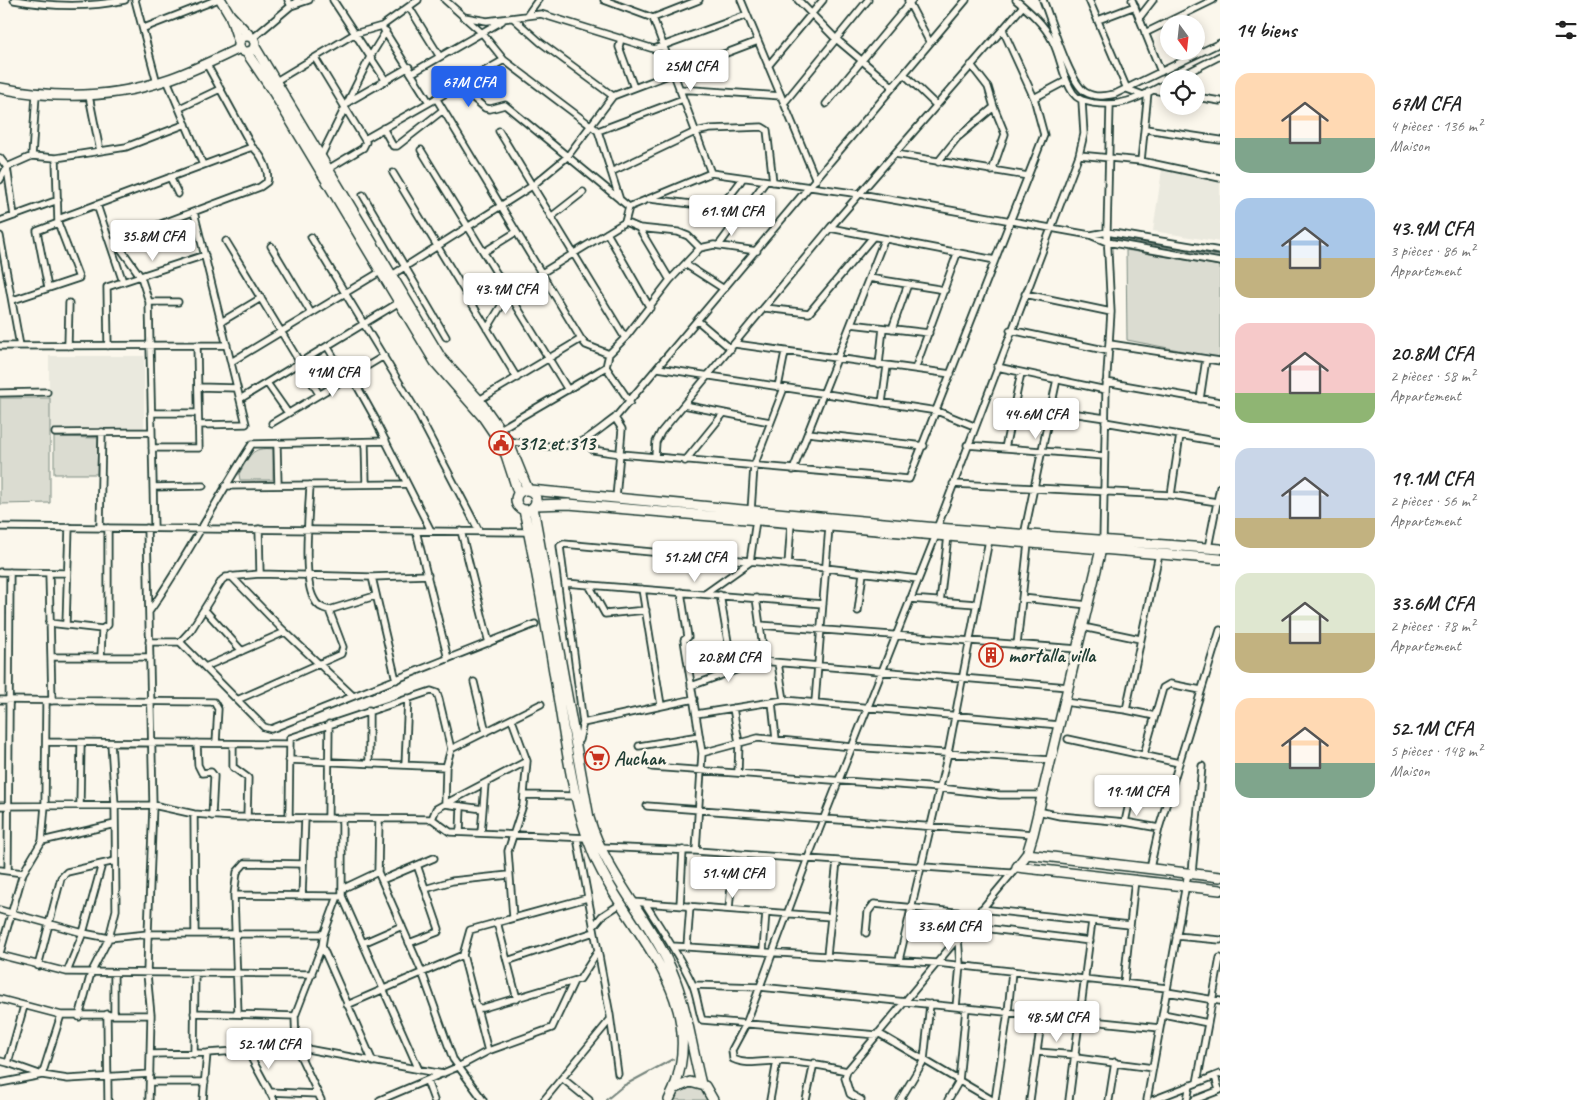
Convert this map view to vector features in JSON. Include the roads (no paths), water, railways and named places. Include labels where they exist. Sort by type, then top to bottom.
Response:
[{"type":"main road","points":[[221,0],[230,15],[253,41],[441,358],[479,400],[508,441],[529,490],[536,497],[531,507],[529,532],[541,590],[575,796],[595,856],[666,959],[679,988],[701,1084]]},
{"type":"main road","points":[[230,15],[242,48],[274,93],[398,304],[442,373],[483,417],[498,439],[506,455],[518,492],[516,503],[531,507],[568,504],[829,527],[1220,550]]},
{"type":"main road","points":[[242,48],[243,37],[253,41]]},
{"type":"main road","points":[[0,88],[36,95],[90,96],[114,93],[167,80],[242,48],[253,41]]},
{"type":"main road","points":[[518,492],[529,490],[751,511],[936,532],[948,536],[989,540],[1026,539]]},
{"type":"main road","points":[[531,507],[587,810],[599,847],[654,952],[672,992],[683,1048],[680,1076],[668,1100]]},
{"type":"main road","points":[[1102,544],[1159,554],[1220,559]]},
{"type":"main road","points":[[1014,870],[1026,854],[1043,795],[1102,544]]},
{"type":"main road","points":[[1026,854],[1220,877]]},
{"type":"main road","points":[[1014,870],[1135,879],[1220,890]]},
{"type":"main road","points":[[674,1089],[690,1082],[701,1084],[708,1089],[714,1100]]},
{"type":"street","points":[[14,0],[50,6],[80,6],[125,0]]},
{"type":"street","points":[[135,0],[144,28],[156,83]]},
{"type":"street","points":[[144,28],[216,0]]},
{"type":"street","points":[[253,41],[289,3],[298,0]]},
{"type":"street","points":[[289,3],[309,0]]},
{"type":"street","points":[[333,0],[386,81]]},
{"type":"street","points":[[321,156],[384,29],[418,0]]},
{"type":"street","points":[[445,0],[482,33],[504,60],[598,131],[620,200]]},
{"type":"street","points":[[528,14],[538,0]]},
{"type":"street","points":[[604,0],[653,18],[699,0]]},
{"type":"street","points":[[741,0],[816,180]]},
{"type":"street","points":[[798,0],[835,38],[892,86]]},
{"type":"street","points":[[768,66],[823,0]]},
{"type":"street","points":[[784,103],[835,38],[868,0]]},
{"type":"street","points":[[508,441],[558,446],[585,440],[615,418],[757,251],[892,86],[905,75],[966,0]]},
{"type":"street","points":[[1016,0],[1043,26],[1052,40],[1066,81],[1075,96],[1082,101],[1110,105],[1124,104],[1160,86]]},
{"type":"street","points":[[1043,0],[1073,76],[1085,91],[1092,95],[1104,97],[1127,89],[1160,72]]},
{"type":"street","points":[[1089,0],[1127,89]]},
{"type":"street","points":[[1140,18],[1153,0]]},
{"type":"street","points":[[1145,33],[1213,0]]},
{"type":"street","points":[[826,104],[910,1],[930,43]]},
{"type":"street","points":[[1098,20],[1133,3],[1160,70]]},
{"type":"street","points":[[655,458],[656,442],[661,432],[766,308],[830,228],[1023,6]]},
{"type":"street","points":[[409,7],[440,57]]},
{"type":"street","points":[[464,17],[487,21],[504,20],[528,14],[540,14],[557,17],[654,49],[747,15]]},
{"type":"street","points":[[513,18],[540,42],[614,96]]},
{"type":"street","points":[[653,18],[711,172]]},
{"type":"street","points":[[346,105],[386,81],[440,57],[504,20]]},
{"type":"street","points":[[276,81],[354,34],[384,29]]},
{"type":"street","points":[[384,29],[429,102]]},
{"type":"street","points":[[585,440],[593,450],[621,454],[909,480],[924,446],[1044,135],[1034,98],[1003,30]]},
{"type":"street","points":[[621,38],[619,47],[634,88]]},
{"type":"street","points":[[392,275],[532,186],[567,157],[614,96],[758,41]]},
{"type":"street","points":[[1165,70],[1220,43]]},
{"type":"street","points":[[1193,70],[1220,56]]},
{"type":"street","points":[[315,58],[346,105],[365,139],[363,148],[328,169]]},
{"type":"street","points":[[365,139],[504,60]]},
{"type":"street","points":[[113,242],[260,187],[267,182],[268,173],[257,150],[252,147],[206,63]]},
{"type":"street","points":[[971,65],[988,87],[1005,134],[992,171]]},
{"type":"street","points":[[905,75],[936,105]]},
{"type":"street","points":[[167,80],[204,165]]},
{"type":"street","points":[[1034,98],[1066,81]]},
{"type":"street","points":[[459,86],[484,108],[490,109],[504,105],[629,207]]},
{"type":"street","points":[[180,108],[220,89]]},
{"type":"street","points":[[679,89],[781,96]]},
{"type":"street","points":[[1127,89],[1160,93]]},
{"type":"street","points":[[1141,162],[1146,129],[1148,92]]},
{"type":"street","points":[[32,156],[36,95]]},
{"type":"street","points":[[90,96],[100,151]]},
{"type":"street","points":[[436,98],[581,339],[586,345],[609,354]]},
{"type":"street","points":[[1205,98],[1218,100]]},
{"type":"street","points":[[598,131],[683,99]]},
{"type":"street","points":[[847,1071],[814,1063],[777,1061],[742,1063],[734,1059],[732,1050],[746,1024],[760,988],[808,858],[936,532],[1010,330],[1079,156],[1084,134],[1082,101]]},
{"type":"street","points":[[1102,544],[1106,382],[1112,312],[1107,242],[1107,157],[1110,105]]},
{"type":"street","points":[[938,162],[957,138],[994,106]]},
{"type":"street","points":[[383,128],[394,146],[397,146],[443,110]]},
{"type":"street","points":[[0,180],[7,167],[32,156],[56,158],[126,147],[186,124]]},
{"type":"street","points":[[611,172],[695,132],[718,128],[762,128],[767,130],[769,182],[719,245]]},
{"type":"street","points":[[1146,129],[1220,140]]},
{"type":"street","points":[[499,131],[625,338]]},
{"type":"street","points":[[48,288],[37,231],[97,204],[252,147]]},
{"type":"street","points":[[421,150],[568,390]]},
{"type":"street","points":[[895,154],[1028,176]]},
{"type":"street","points":[[1079,156],[1107,157],[1141,162],[1220,178]]},
{"type":"street","points":[[0,158],[7,167],[14,216]]},
{"type":"street","points":[[13,300],[79,278],[58,221],[56,158]]},
{"type":"street","points":[[629,207],[711,172],[860,194],[1090,235],[1107,242],[1220,262]]},
{"type":"street","points":[[393,173],[517,378]]},
{"type":"street","points":[[170,177],[178,194]]},
{"type":"street","points":[[650,199],[708,206],[716,205],[726,200],[743,178]]},
{"type":"street","points":[[551,217],[583,192]]},
{"type":"street","points":[[363,195],[446,337]]},
{"type":"street","points":[[0,221],[58,200]]},
{"type":"street","points":[[97,204],[113,242],[123,282]]},
{"type":"street","points":[[487,329],[509,293],[625,222],[629,207]]},
{"type":"street","points":[[194,212],[246,424],[198,426]]},
{"type":"street","points":[[625,222],[639,228],[678,232],[688,236],[700,248]]},
{"type":"street","points":[[639,228],[670,280]]},
{"type":"street","points":[[830,228],[872,238],[995,260]]},
{"type":"street","points":[[484,252],[516,232]]},
{"type":"street","points":[[1090,235],[1107,232],[1220,251]]},
{"type":"street","points":[[607,233],[650,308]]},
{"type":"street","points":[[0,236],[20,346]]},
{"type":"street","points":[[311,237],[419,416],[479,531]]},
{"type":"street","points":[[766,308],[809,313],[872,238]]},
{"type":"street","points":[[793,470],[884,240]]},
{"type":"street","points":[[113,242],[141,277],[149,302],[153,487],[149,612],[153,805],[147,974],[151,1015],[149,1100]]},
{"type":"street","points":[[226,242],[320,394]]},
{"type":"street","points":[[500,429],[606,367],[609,354],[650,308],[670,280],[700,248],[719,245],[757,251]]},
{"type":"street","points":[[271,246],[311,313]]},
{"type":"street","points":[[916,369],[958,254]]},
{"type":"street","points":[[108,346],[107,287],[205,255]]},
{"type":"street","points":[[685,264],[724,289]]},
{"type":"street","points":[[231,362],[380,272]]},
{"type":"street","points":[[869,278],[945,290]]},
{"type":"street","points":[[892,329],[908,284]]},
{"type":"street","points":[[1025,294],[1112,312]]},
{"type":"street","points":[[221,322],[261,298]]},
{"type":"street","points":[[149,302],[178,302]]},
{"type":"street","points":[[68,346],[69,303]]},
{"type":"street","points":[[240,399],[398,304]]},
{"type":"street","points":[[698,321],[733,347],[951,374]]},
{"type":"street","points":[[851,324],[929,333]]},
{"type":"street","points":[[879,365],[883,328]]},
{"type":"street","points":[[1010,330],[1109,351]]},
{"type":"street","points":[[479,400],[581,339]]},
{"type":"street","points":[[1110,344],[1220,362]]},
{"type":"street","points":[[0,346],[227,345]]},
{"type":"street","points":[[152,448],[199,448],[197,346]]},
{"type":"street","points":[[327,346],[349,377],[376,422],[431,531]]},
{"type":"street","points":[[751,511],[754,466],[781,387],[785,352]]},
{"type":"street","points":[[272,423],[384,356]]},
{"type":"street","points":[[1200,399],[1206,359]]},
{"type":"street","points":[[882,403],[887,366]]},
{"type":"street","points":[[606,367],[630,402]]},
{"type":"street","points":[[997,367],[1106,390]]},
{"type":"street","points":[[658,368],[823,395],[937,411],[974,426]]},
{"type":"street","points":[[1004,448],[1021,373]]},
{"type":"street","points":[[1017,645],[1026,539],[1034,489],[1057,379]]},
{"type":"street","points":[[267,382],[288,413]]},
{"type":"street","points":[[1106,382],[1220,402]]},
{"type":"street","points":[[198,387],[237,388]]},
{"type":"street","points":[[0,393],[47,392]]},
{"type":"street","points":[[684,405],[770,422]]},
{"type":"street","points":[[1050,410],[1220,442]]},
{"type":"street","points":[[151,413],[198,413]]},
{"type":"street","points":[[685,461],[724,413]]},
{"type":"street","points":[[615,418],[622,429],[616,498]]},
{"type":"street","points":[[100,528],[102,432]]},
{"type":"street","points":[[55,433],[152,432]]},
{"type":"street","points":[[808,433],[924,446]]},
{"type":"street","points":[[1171,496],[1180,435]]},
{"type":"street","points":[[149,612],[179,568],[225,486],[252,444],[386,441]]},
{"type":"street","points":[[365,442],[366,484]]},
{"type":"street","points":[[277,444],[278,485]]},
{"type":"street","points":[[967,445],[1104,456]]},
{"type":"street","points":[[225,486],[407,484]]},
{"type":"street","points":[[953,484],[1171,496],[1217,502]]},
{"type":"street","points":[[310,485],[307,576],[314,599],[319,606],[329,610],[375,596]]},
{"type":"street","points":[[153,487],[203,486]]},
{"type":"street","points":[[1208,548],[1220,487]]},
{"type":"street","points":[[705,594],[750,562],[756,520]]},
{"type":"street","points":[[788,565],[791,523]]},
{"type":"street","points":[[0,527],[529,532]]},
{"type":"street","points":[[66,624],[69,527]]},
{"type":"street","points":[[815,702],[829,527]]},
{"type":"street","points":[[100,657],[102,628],[109,622],[108,528]]},
{"type":"street","points":[[260,529],[260,574]]},
{"type":"street","points":[[416,530],[448,659]]},
{"type":"street","points":[[461,531],[489,643]]},
{"type":"street","points":[[940,602],[948,536]]},
{"type":"street","points":[[899,960],[948,753],[989,540]]},
{"type":"street","points":[[574,742],[579,740],[583,723],[560,550],[560,546],[564,544],[826,568],[918,579]]},
{"type":"street","points":[[1126,710],[1159,554]]},
{"type":"street","points":[[0,572],[67,573]]},
{"type":"street","points":[[8,871],[10,572]]},
{"type":"street","points":[[49,573],[51,657],[42,841],[23,873],[0,954],[38,966],[67,972],[114,974],[312,974]]},
{"type":"street","points":[[858,611],[863,573]]},
{"type":"street","points":[[180,642],[191,630],[222,580],[231,576],[260,574],[372,577],[428,574]]},
{"type":"street","points":[[231,576],[285,632],[353,696]]},
{"type":"street","points":[[372,577],[396,680]]},
{"type":"street","points":[[565,582],[823,604]]},
{"type":"street","points":[[589,584],[605,614],[646,610]]},
{"type":"street","points":[[642,589],[661,705]]},
{"type":"street","points":[[681,592],[688,637],[684,640],[702,752],[703,771],[698,810],[696,851]]},
{"type":"street","points":[[720,595],[733,671]]},
{"type":"street","points":[[756,598],[765,662]]},
{"type":"street","points":[[1022,598],[1088,604]]},
{"type":"street","points":[[910,599],[976,604]]},
{"type":"street","points":[[204,609],[242,651]]},
{"type":"street","points":[[237,700],[320,664],[343,651],[329,610]]},
{"type":"street","points":[[49,623],[102,628]]},
{"type":"street","points":[[150,642],[180,642],[268,729],[275,728],[536,624]]},
{"type":"street","points":[[759,625],[1078,649]]},
{"type":"street","points":[[0,626],[9,626]]},
{"type":"street","points":[[1083,627],[1140,639]]},
{"type":"street","points":[[1150,868],[1159,828],[1201,690],[1217,649],[1220,630]]},
{"type":"street","points":[[205,667],[285,632]]},
{"type":"street","points":[[0,655],[8,655]]},
{"type":"street","points":[[51,657],[150,657]]},
{"type":"street","points":[[691,686],[765,662],[1068,687]]},
{"type":"street","points":[[778,663],[784,700]]},
{"type":"street","points":[[474,682],[486,732]]},
{"type":"street","points":[[1144,754],[1163,688],[1167,684],[1201,690]]},
{"type":"street","points":[[289,818],[290,738],[369,710],[431,691],[437,693],[451,749],[446,767],[445,804]]},
{"type":"street","points":[[405,765],[408,698]]},
{"type":"street","points":[[583,723],[694,699]]},
{"type":"street","points":[[0,700],[214,702],[218,709],[216,744]]},
{"type":"street","points":[[696,714],[784,700],[1059,724]]},
{"type":"street","points":[[772,702],[776,740]]},
{"type":"street","points":[[1064,702],[1126,710],[1155,716]]},
{"type":"street","points":[[451,749],[512,720],[540,704]]},
{"type":"street","points":[[734,708],[739,743],[738,773]]},
{"type":"street","points":[[369,710],[369,763]]},
{"type":"street","points":[[512,720],[527,761],[524,795],[508,851],[513,918]]},
{"type":"street","points":[[328,724],[328,818]]},
{"type":"street","points":[[639,746],[700,736]]},
{"type":"street","points":[[702,752],[758,738],[852,747],[1050,760]]},
{"type":"street","points":[[1068,739],[1179,763]]},
{"type":"street","points":[[46,742],[290,744]]},
{"type":"street","points":[[80,805],[81,743]]},
{"type":"street","points":[[79,1017],[92,973],[110,938],[116,910],[115,805],[111,743]]},
{"type":"street","points":[[197,743],[199,769],[202,773],[211,772],[214,776],[212,816]]},
{"type":"street","points":[[233,744],[233,767],[248,777],[247,818]]},
{"type":"street","points":[[289,760],[446,767]]},
{"type":"street","points":[[432,819],[436,809],[527,761]]},
{"type":"street","points":[[1147,1100],[1176,936],[1190,873],[1202,766]]},
{"type":"street","points":[[652,767],[940,788],[1000,795],[1043,795]]},
{"type":"street","points":[[481,833],[484,784]]},
{"type":"street","points":[[1121,787],[1168,798]]},
{"type":"street","points":[[1125,822],[1132,790]]},
{"type":"street","points":[[524,795],[575,796]]},
{"type":"street","points":[[445,804],[483,809]]},
{"type":"street","points":[[0,806],[153,805],[194,814],[247,818],[432,819],[450,832],[588,838]]},
{"type":"street","points":[[460,832],[461,806]]},
{"type":"street","points":[[647,806],[1032,834]]},
{"type":"street","points":[[1038,811],[1060,816],[1125,822],[1159,828]]},
{"type":"street","points":[[194,814],[195,933]]},
{"type":"street","points":[[302,896],[305,818]]},
{"type":"street","points":[[319,1097],[296,1047],[295,1016],[342,889],[342,818]]},
{"type":"street","points":[[379,819],[378,872],[422,972],[453,1058],[483,1100]]},
{"type":"street","points":[[42,841],[115,824]]},
{"type":"street","points":[[577,838],[610,1019],[618,1074]]},
{"type":"street","points":[[599,847],[734,853],[921,868],[1014,870]]},
{"type":"street","points":[[680,906],[683,850]]},
{"type":"street","points":[[729,909],[734,853]]},
{"type":"street","points":[[382,880],[434,858]]},
{"type":"street","points":[[38,966],[61,878],[67,872],[116,860]]},
{"type":"street","points":[[827,955],[837,861]]},
{"type":"street","points":[[238,1014],[234,895],[236,872],[245,863],[303,864]]},
{"type":"street","points":[[67,972],[83,933],[102,864]]},
{"type":"street","points":[[410,944],[438,932],[417,865]]},
{"type":"street","points":[[0,870],[23,873]]},
{"type":"street","points":[[861,1100],[850,1094],[846,1078],[847,1071],[1014,870]]},
{"type":"street","points":[[342,889],[378,872]]},
{"type":"street","points":[[425,888],[452,881],[509,875]]},
{"type":"street","points":[[1124,983],[1135,879]]},
{"type":"street","points":[[234,895],[340,896]]},
{"type":"street","points":[[340,896],[363,942],[418,1070]]},
{"type":"street","points":[[488,1051],[463,955],[470,930],[587,898]]},
{"type":"street","points":[[507,961],[594,930],[602,916],[627,903],[831,917]]},
{"type":"street","points":[[866,933],[868,912],[874,904],[976,914]]},
{"type":"street","points":[[646,905],[672,946],[693,985],[696,1004],[702,1020],[877,1034],[994,1100],[1008,1012],[1012,971]]},
{"type":"street","points":[[687,946],[690,906]]},
{"type":"street","points":[[981,909],[1130,924]]},
{"type":"street","points":[[0,910],[83,933],[110,938],[148,934],[195,933],[324,934]]},
{"type":"street","points":[[763,951],[766,912]]},
{"type":"street","points":[[1069,1100],[1092,920]]},
{"type":"street","points":[[497,922],[517,999]]},
{"type":"street","points":[[363,942],[402,926]]},
{"type":"street","points":[[967,926],[1090,940]]},
{"type":"street","points":[[1176,936],[1220,940]]},
{"type":"street","points":[[956,1007],[960,965],[958,937]]},
{"type":"street","points":[[322,946],[373,1062]]},
{"type":"street","points":[[672,946],[937,962],[1124,983],[1220,1001]]},
{"type":"street","points":[[477,1008],[517,999],[574,981],[584,975],[598,951]]},
{"type":"street","points":[[347,1004],[463,955]]},
{"type":"street","points":[[1197,1083],[1220,958]]},
{"type":"street","points":[[114,974],[114,1014]]},
{"type":"street","points":[[194,1054],[195,974]]},
{"type":"street","points":[[380,1100],[443,1074],[488,1051],[552,1028],[574,981]]},
{"type":"street","points":[[693,985],[760,988],[905,1001],[1160,1028]]},
{"type":"street","points":[[0,999],[61,1015],[79,1017],[107,1014],[151,1015]]},
{"type":"street","points":[[900,1100],[924,1060],[930,1004]]},
{"type":"street","points":[[8,1063],[24,1006]]},
{"type":"street","points":[[948,1100],[959,1081],[966,1008]]},
{"type":"street","points":[[194,1013],[295,1016]]},
{"type":"street","points":[[107,1014],[108,1100]]},
{"type":"street","points":[[1163,1014],[1208,1023]]},
{"type":"street","points":[[42,1075],[61,1015]]},
{"type":"street","points":[[1030,1100],[1042,1016]]},
{"type":"street","points":[[544,1100],[610,1019]]},
{"type":"street","points":[[150,1054],[207,1054],[296,1047],[443,1074]]},
{"type":"street","points":[[247,1050],[274,1100]]},
{"type":"street","points":[[1037,1052],[1153,1068]]},
{"type":"street","points":[[203,1100],[207,1054]]},
{"type":"street","points":[[0,1061],[42,1075],[68,1079],[150,1074]]},
{"type":"street","points":[[770,1100],[777,1061]]},
{"type":"street","points":[[1109,1100],[1115,1062]]},
{"type":"street","points":[[806,1100],[814,1063]]},
{"type":"street","points":[[0,1083],[42,1075]]},
{"type":"street","points":[[1153,1100],[1217,1075],[1220,1090],[1194,1100]]},
{"type":"street","points":[[562,1078],[589,1100]]},
{"type":"street","points":[[427,1080],[434,1100]]},
{"type":"street","points":[[150,1082],[205,1082]]},
{"type":"street","points":[[1187,1100],[1190,1085]]},
{"type":"street","points":[[269,1092],[319,1097]]},
{"type":"waterway","points":[[1109,237],[1220,256]]},
{"type":"waterway","points":[[606,1100],[623,1086],[673,1059]]},
{"type":"place","name":"312 et 313","points":[[501,443]]},
{"type":"place","name":"mortalla villa","points":[[991,655]]},
{"type":"place","name":"Auchan","points":[[597,758]]}]
